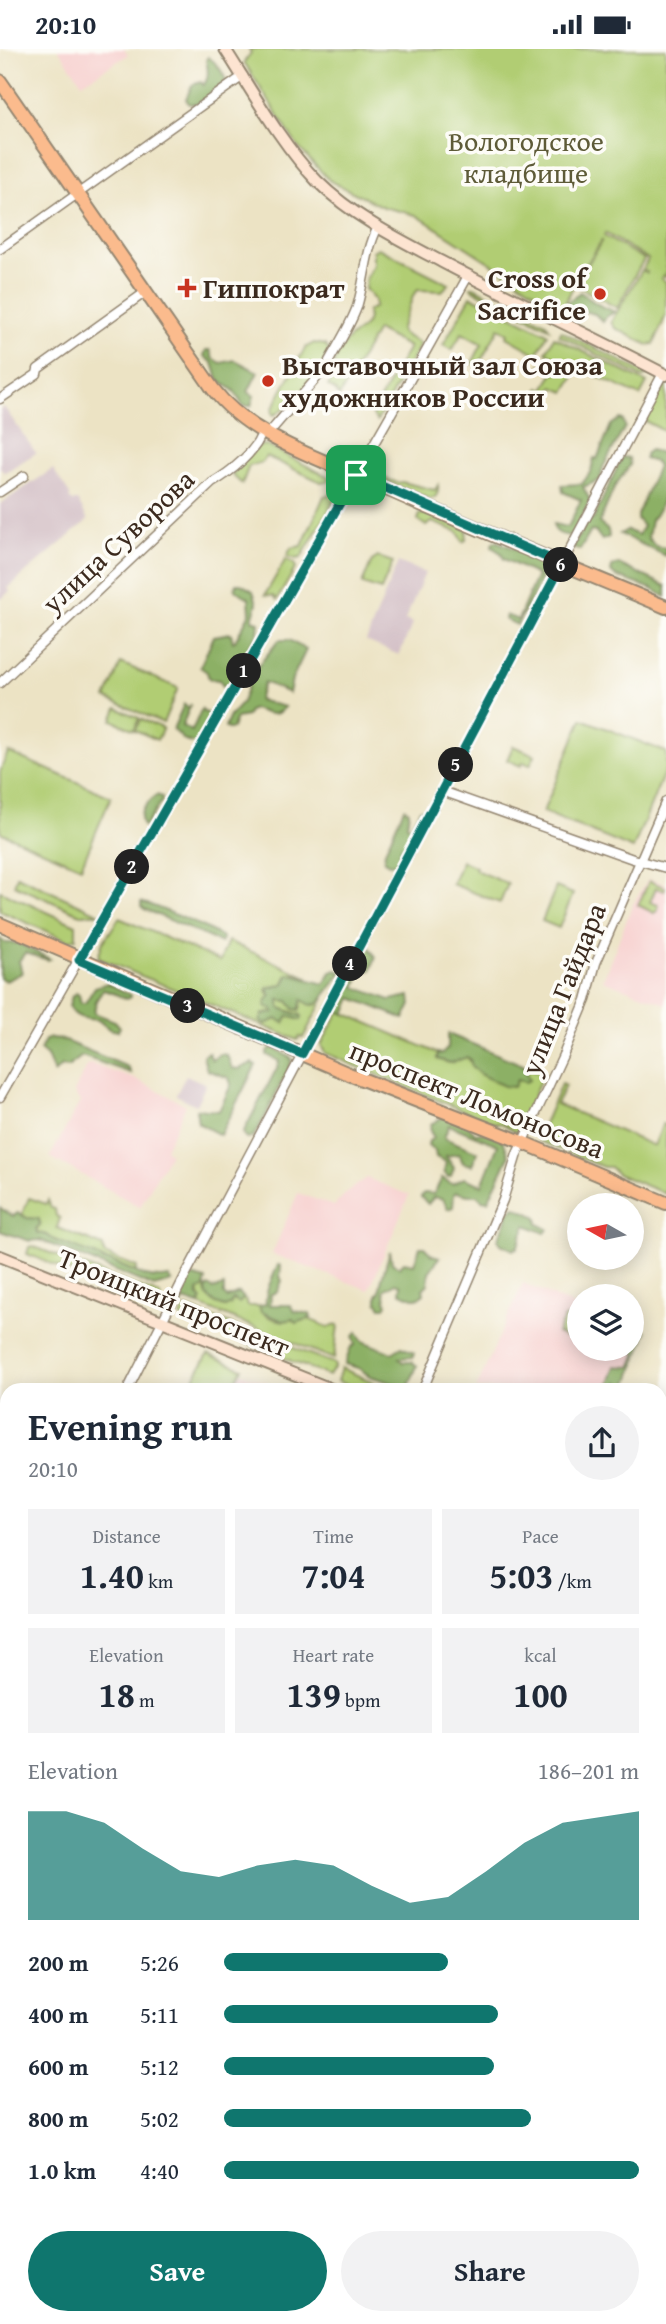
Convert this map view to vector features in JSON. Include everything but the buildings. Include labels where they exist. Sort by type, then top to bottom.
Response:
[{"type":"main road","points":[[225,49],[295,154],[316,180],[342,203],[378,227],[468,276],[664,374]]},
{"type":"main road","points":[[0,81],[230,409],[265,433],[356,475],[666,607]]},
{"type":"main road","name":"проспект Ломоносова","points":[[0,924],[302,1054],[666,1203]]},
{"type":"main road","name":"Троицкий проспект","points":[[0,1256],[316,1383]]},
{"type":"street","points":[[0,249],[243,76]]},
{"type":"street","points":[[329,361],[357,307],[371,241],[378,227]]},
{"type":"street","points":[[0,1097],[468,276]]},
{"type":"street","points":[[0,399],[147,291]]},
{"type":"street","name":"улица Суворова","points":[[0,683],[212,484],[228,474],[321,373]]},
{"type":"street","points":[[131,1383],[302,1054],[664,374]]},
{"type":"street","points":[[0,492],[24,477]]},
{"type":"street","points":[[442,791],[666,868]]},
{"type":"street","name":"улица Гайдара","points":[[427,1383],[503,1200],[517,1154],[568,1044],[586,1000],[596,963],[666,801]]},
{"type":"shaded area","points":[[58,49],[124,49],[128,55],[82,83]]},
{"type":"shaded area","points":[[4,407],[36,453],[4,473],[0,467],[0,410]]},
{"type":"shaded area","points":[[53,469],[71,496],[71,501],[78,501],[88,520],[8,588],[10,591],[0,600],[0,504]]},
{"type":"shaded area","points":[[398,562],[425,573],[405,620],[413,623],[399,655],[366,641]]},
{"type":"shaded area","points":[[648,879],[666,884],[666,1004],[603,980],[632,906]]},
{"type":"shaded area","points":[[91,1064],[138,1080],[186,1105],[165,1149],[170,1153],[140,1207],[50,1157],[80,1102],[74,1092],[86,1067]]},
{"type":"shaded area","points":[[186,1075],[206,1084],[196,1105],[176,1095]]},
{"type":"shaded area","points":[[367,1178],[409,1195],[369,1290],[272,1254],[298,1193],[334,1206],[348,1191]]},
{"type":"shaded area","points":[[523,1283],[567,1303],[567,1361],[636,1361],[627,1380],[615,1375],[611,1383],[479,1383]]},
{"type":"shaded area","points":[[208,1360],[269,1383],[199,1383]]},
{"type":"green space","name":"Вологодское кладбище","points":[[249,49],[666,49],[666,277],[661,279],[666,282],[666,315],[654,344],[648,345],[615,328],[611,322],[642,270],[648,273],[643,269],[648,259],[605,233],[604,236],[644,259],[617,308],[576,285],[602,240],[562,309],[416,215],[383,207],[330,181],[298,147],[244,62],[251,53]]},
{"type":"green space","points":[[208,57],[214,61],[226,82],[197,104],[189,104],[186,99],[192,85],[201,82],[203,85],[207,80]]},
{"type":"green space","points":[[378,248],[449,284],[442,291],[418,290],[414,294],[400,330],[420,345],[377,421],[372,414],[409,347],[377,330],[339,397],[336,391],[328,386],[338,368],[333,364],[342,348],[365,326],[367,311],[375,307],[374,300],[365,289],[366,279],[373,265],[373,251]]},
{"type":"green space","points":[[471,287],[546,323],[549,328],[473,290]]},
{"type":"green space","points":[[580,292],[615,312],[603,322],[595,314],[563,306]]},
{"type":"green space","points":[[471,296],[548,334],[537,354],[507,337],[508,333],[499,328],[478,366],[472,363],[482,344],[462,333],[452,350],[443,345]]},
{"type":"green space","points":[[561,331],[645,373],[646,376],[642,377],[559,335]]},
{"type":"green space","points":[[554,337],[647,383],[640,396],[579,368],[565,392],[553,387],[542,405],[533,398],[540,388],[544,389],[553,374],[539,364],[557,373],[563,362],[546,352]]},
{"type":"green space","points":[[314,343],[325,345],[329,351],[321,367],[289,404],[274,415],[273,408],[305,348]]},
{"type":"green space","points":[[206,350],[210,350],[213,358],[221,363],[235,360],[258,372],[248,392],[254,396],[251,406],[243,406],[234,391],[218,379],[213,363],[204,356]]},
{"type":"green space","points":[[663,385],[666,386],[666,432],[643,420]]},
{"type":"green space","points":[[620,419],[625,427],[603,467],[600,480],[583,487],[590,500],[575,532],[570,536],[559,533],[553,524],[568,527],[581,500],[563,492],[562,485],[582,484],[591,471],[594,458],[597,459],[611,425]]},
{"type":"green space","points":[[266,445],[331,478],[328,482],[321,482],[266,456],[263,462],[249,466],[242,484],[232,475],[255,446]]},
{"type":"green space","points":[[650,450],[666,455],[666,473],[662,500],[651,520],[648,538],[655,546],[666,548],[666,556],[620,534],[627,530],[638,535],[643,526],[637,515],[658,466],[645,459],[645,454]]},
{"type":"green space","points":[[622,457],[629,458],[630,465],[615,486],[599,523],[608,530],[609,537],[602,540],[596,532],[591,531],[580,550],[575,549],[573,546],[589,519],[593,520]]},
{"type":"green space","points":[[373,474],[398,483],[435,490],[438,485],[438,493],[429,499],[372,477]]},
{"type":"green space","points":[[339,492],[301,558],[287,556],[291,548],[302,546],[324,496]]},
{"type":"green space","points":[[420,514],[428,514],[467,530],[466,540],[463,542],[458,532],[432,522],[426,526],[418,520]]},
{"type":"green space","points":[[496,541],[544,561],[538,585],[517,625],[505,619],[506,615],[518,620],[537,575],[504,559],[501,553],[492,547]]},
{"type":"green space","points":[[378,557],[393,562],[381,590],[362,584],[372,561]]},
{"type":"green space","points":[[286,559],[296,567],[277,600],[274,596],[265,595]]},
{"type":"green space","points":[[618,564],[666,586],[666,597],[615,576],[611,572],[612,567]]},
{"type":"green space","points":[[236,584],[253,591],[257,603],[252,620],[259,622],[258,633],[236,665],[230,684],[223,686],[219,680],[209,679],[207,672],[200,667],[214,636],[231,633],[233,642],[235,641],[250,613],[249,598],[235,590]]},
{"type":"green space","points":[[279,640],[289,640],[306,650],[292,679],[289,693],[264,682],[258,700],[285,707],[274,714],[253,709],[247,716],[236,718],[232,729],[227,729],[225,727],[230,716],[242,703],[258,666]]},
{"type":"green space","points":[[121,663],[178,688],[163,723],[106,698]]},
{"type":"green space","points":[[184,704],[189,708],[191,704],[182,726],[192,731],[202,708],[202,711],[212,715],[198,744],[185,741],[173,729]]},
{"type":"green space","points":[[117,708],[139,718],[134,730],[112,720]]},
{"type":"green space","points":[[141,719],[163,728],[157,740],[135,730]]},
{"type":"green space","points":[[582,719],[666,752],[666,768],[633,849],[543,812]]},
{"type":"green space","points":[[513,746],[535,755],[530,765],[523,762],[521,766],[507,760]]},
{"type":"green space","points":[[8,752],[111,797],[81,867],[0,832],[0,772]]},
{"type":"green space","points":[[157,795],[162,797],[162,801],[143,826],[142,813]]},
{"type":"green space","points":[[404,808],[409,811],[407,825],[411,827],[420,809],[425,810],[423,821],[417,832],[400,849],[399,863],[389,864],[384,861],[385,851]]},
{"type":"green space","points":[[462,861],[476,867],[475,870],[508,884],[500,903],[452,884]]},
{"type":"green space","points":[[17,876],[100,914],[80,914],[14,885]]},
{"type":"green space","points":[[649,881],[665,887],[664,891],[656,888],[650,902],[658,905],[658,910],[654,913],[638,905]]},
{"type":"green space","points":[[556,887],[573,894],[559,928],[542,921]]},
{"type":"green space","points":[[0,891],[76,925],[76,938],[69,941],[0,911]]},
{"type":"green space","points":[[141,902],[199,925],[223,939],[221,943],[144,909]]},
{"type":"green space","points":[[119,918],[220,961],[228,941],[309,978],[294,974],[287,976],[283,985],[269,987],[267,990],[271,997],[265,1007],[273,1009],[274,1012],[263,1014],[265,1024],[277,1019],[284,1023],[288,1016],[301,1020],[301,1015],[280,1008],[280,999],[300,1009],[302,999],[315,1005],[324,998],[303,1038],[297,1040],[98,958],[102,944]]},
{"type":"green space","points":[[0,939],[5,943],[18,943],[50,959],[25,953],[19,961],[22,973],[6,981],[0,978]]},
{"type":"green space","points":[[369,947],[376,957],[371,970],[361,973],[355,987],[390,1000],[410,996],[411,1005],[404,1019],[352,998],[345,1014],[330,1007],[337,1002],[346,986],[348,975],[357,967],[358,957]]},
{"type":"green space","points":[[331,972],[342,972],[317,1004],[311,1005],[302,1000],[299,1010],[294,1009],[288,1001],[279,1000],[280,1008],[302,1016],[301,1020],[288,1016],[284,1023],[277,1019],[265,1024],[260,1021],[263,1014],[274,1012],[273,1009],[265,1007],[271,995],[267,988],[283,985],[289,974],[324,984]]},
{"type":"green space","points":[[107,983],[131,995],[126,999],[103,990],[96,1001],[94,1013],[115,1021],[120,1027],[118,1031],[109,1029],[98,1020],[77,1016],[69,1006],[76,993],[81,1003],[85,1003],[95,987]]},
{"type":"green space","points":[[339,1011],[438,1053],[437,1059],[449,1063],[467,1057],[478,1072],[512,1087],[516,1081],[521,1080],[526,1071],[523,1065],[543,1074],[519,1130],[516,1132],[503,1124],[493,1123],[325,1053],[321,1045]]},
{"type":"green space","points":[[448,1034],[523,1065],[529,1080],[517,1080],[514,1087],[504,1086],[481,1075],[472,1067],[467,1057],[451,1063],[437,1059],[438,1053],[442,1054],[448,1048]]},
{"type":"green space","points":[[60,1039],[128,1067],[131,1073],[82,1056],[68,1067],[61,1066],[54,1073],[47,1056],[40,1050],[45,1040]]},
{"type":"green space","points":[[273,1047],[292,1059],[287,1076],[265,1117],[253,1137],[247,1138],[243,1133],[278,1066],[279,1061],[267,1055],[267,1051]]},
{"type":"green space","points":[[208,1052],[212,1060],[220,1054],[227,1055],[232,1068],[239,1069],[252,1063],[256,1065],[220,1135],[198,1123],[196,1109],[219,1111],[231,1085],[229,1078],[207,1070],[203,1056]]},
{"type":"green space","points":[[561,1084],[565,1086],[556,1104],[654,1146],[663,1124],[666,1125],[666,1194],[617,1174],[610,1167],[603,1167],[539,1141]]},
{"type":"green space","points":[[445,1116],[469,1126],[475,1133],[487,1133],[503,1140],[509,1156],[488,1201],[477,1195],[456,1192],[453,1207],[448,1209],[443,1199],[434,1197],[428,1204],[421,1197],[424,1193],[434,1194],[442,1178],[452,1184],[464,1178],[482,1185],[498,1145],[449,1125],[444,1138],[478,1152],[472,1165],[463,1163],[459,1154],[446,1156],[454,1168],[448,1177],[444,1172],[446,1162],[436,1157],[435,1151],[428,1145],[434,1138],[430,1131],[431,1124]]},
{"type":"green space","points":[[29,1198],[46,1204],[48,1200],[51,1208],[55,1209],[56,1216],[60,1218],[57,1228],[103,1246],[104,1254],[137,1267],[136,1272],[38,1233],[36,1229],[40,1225],[39,1219],[27,1218],[22,1214]]},
{"type":"green space","points":[[515,1207],[537,1217],[538,1224],[548,1229],[545,1233],[526,1225],[517,1248],[513,1250],[501,1244],[498,1239],[508,1213]]},
{"type":"green space","points":[[0,1208],[13,1216],[18,1213],[27,1218],[39,1219],[40,1225],[36,1229],[38,1233],[54,1240],[147,1276],[169,1277],[172,1282],[154,1287],[40,1240],[30,1241],[0,1231]]},
{"type":"green space","points":[[32,1246],[160,1295],[162,1298],[159,1306],[27,1254]]},
{"type":"green space","points":[[420,1247],[440,1257],[429,1272],[424,1294],[418,1298],[409,1297],[400,1292],[401,1285],[396,1283],[384,1290],[387,1304],[381,1307],[377,1302],[377,1295],[390,1251],[392,1263],[399,1267],[404,1262],[414,1264]]},
{"type":"green space","points":[[278,1265],[281,1266],[282,1281],[277,1292],[271,1294],[270,1305],[290,1305],[294,1311],[310,1314],[311,1318],[296,1323],[293,1319],[283,1321],[261,1312],[259,1306],[266,1304],[268,1289]]},
{"type":"green space","points":[[191,1276],[206,1280],[204,1287],[198,1291],[198,1296],[202,1299],[199,1305],[184,1300],[178,1308],[176,1303],[182,1285]]},
{"type":"green space","points":[[205,1285],[206,1294],[225,1307],[233,1299],[236,1302],[244,1298],[248,1306],[259,1306],[265,1314],[274,1319],[294,1319],[296,1323],[306,1318],[328,1327],[338,1325],[334,1359],[199,1305],[201,1303],[198,1290]]},
{"type":"green space","points":[[208,1286],[213,1289],[224,1286],[224,1295],[227,1298],[239,1293],[244,1298],[239,1303],[233,1299],[230,1305],[225,1307],[216,1304],[207,1296],[205,1290]]},
{"type":"green space","points":[[186,1307],[335,1366],[329,1376],[180,1317]]},
{"type":"green space","points":[[565,1316],[567,1317],[567,1338],[557,1333]]},
{"type":"green space","points":[[357,1332],[362,1341],[392,1353],[402,1347],[414,1353],[413,1357],[399,1358],[417,1366],[410,1383],[392,1383],[345,1364],[351,1347],[355,1345],[353,1337]]},
{"type":"green space","points":[[208,1354],[242,1368],[234,1383],[211,1380],[209,1383],[191,1383]]},
{"type":"green space","points":[[636,1361],[628,1383],[610,1383],[616,1366],[631,1367]]},
{"type":"green space","points":[[341,1368],[375,1383],[342,1383],[337,1381]]},
{"type":"place","name":"Гиппократ","points":[[187,288]]},
{"type":"place","name":"Cross of Sacrifice","points":[[600,294]]},
{"type":"place","name":"Выставочный зал Союза художников России","points":[[268,381]]},
{"type":"route","points":[[356,475],[420,505],[562,564],[302,1054],[79,960],[356,475]]}]
